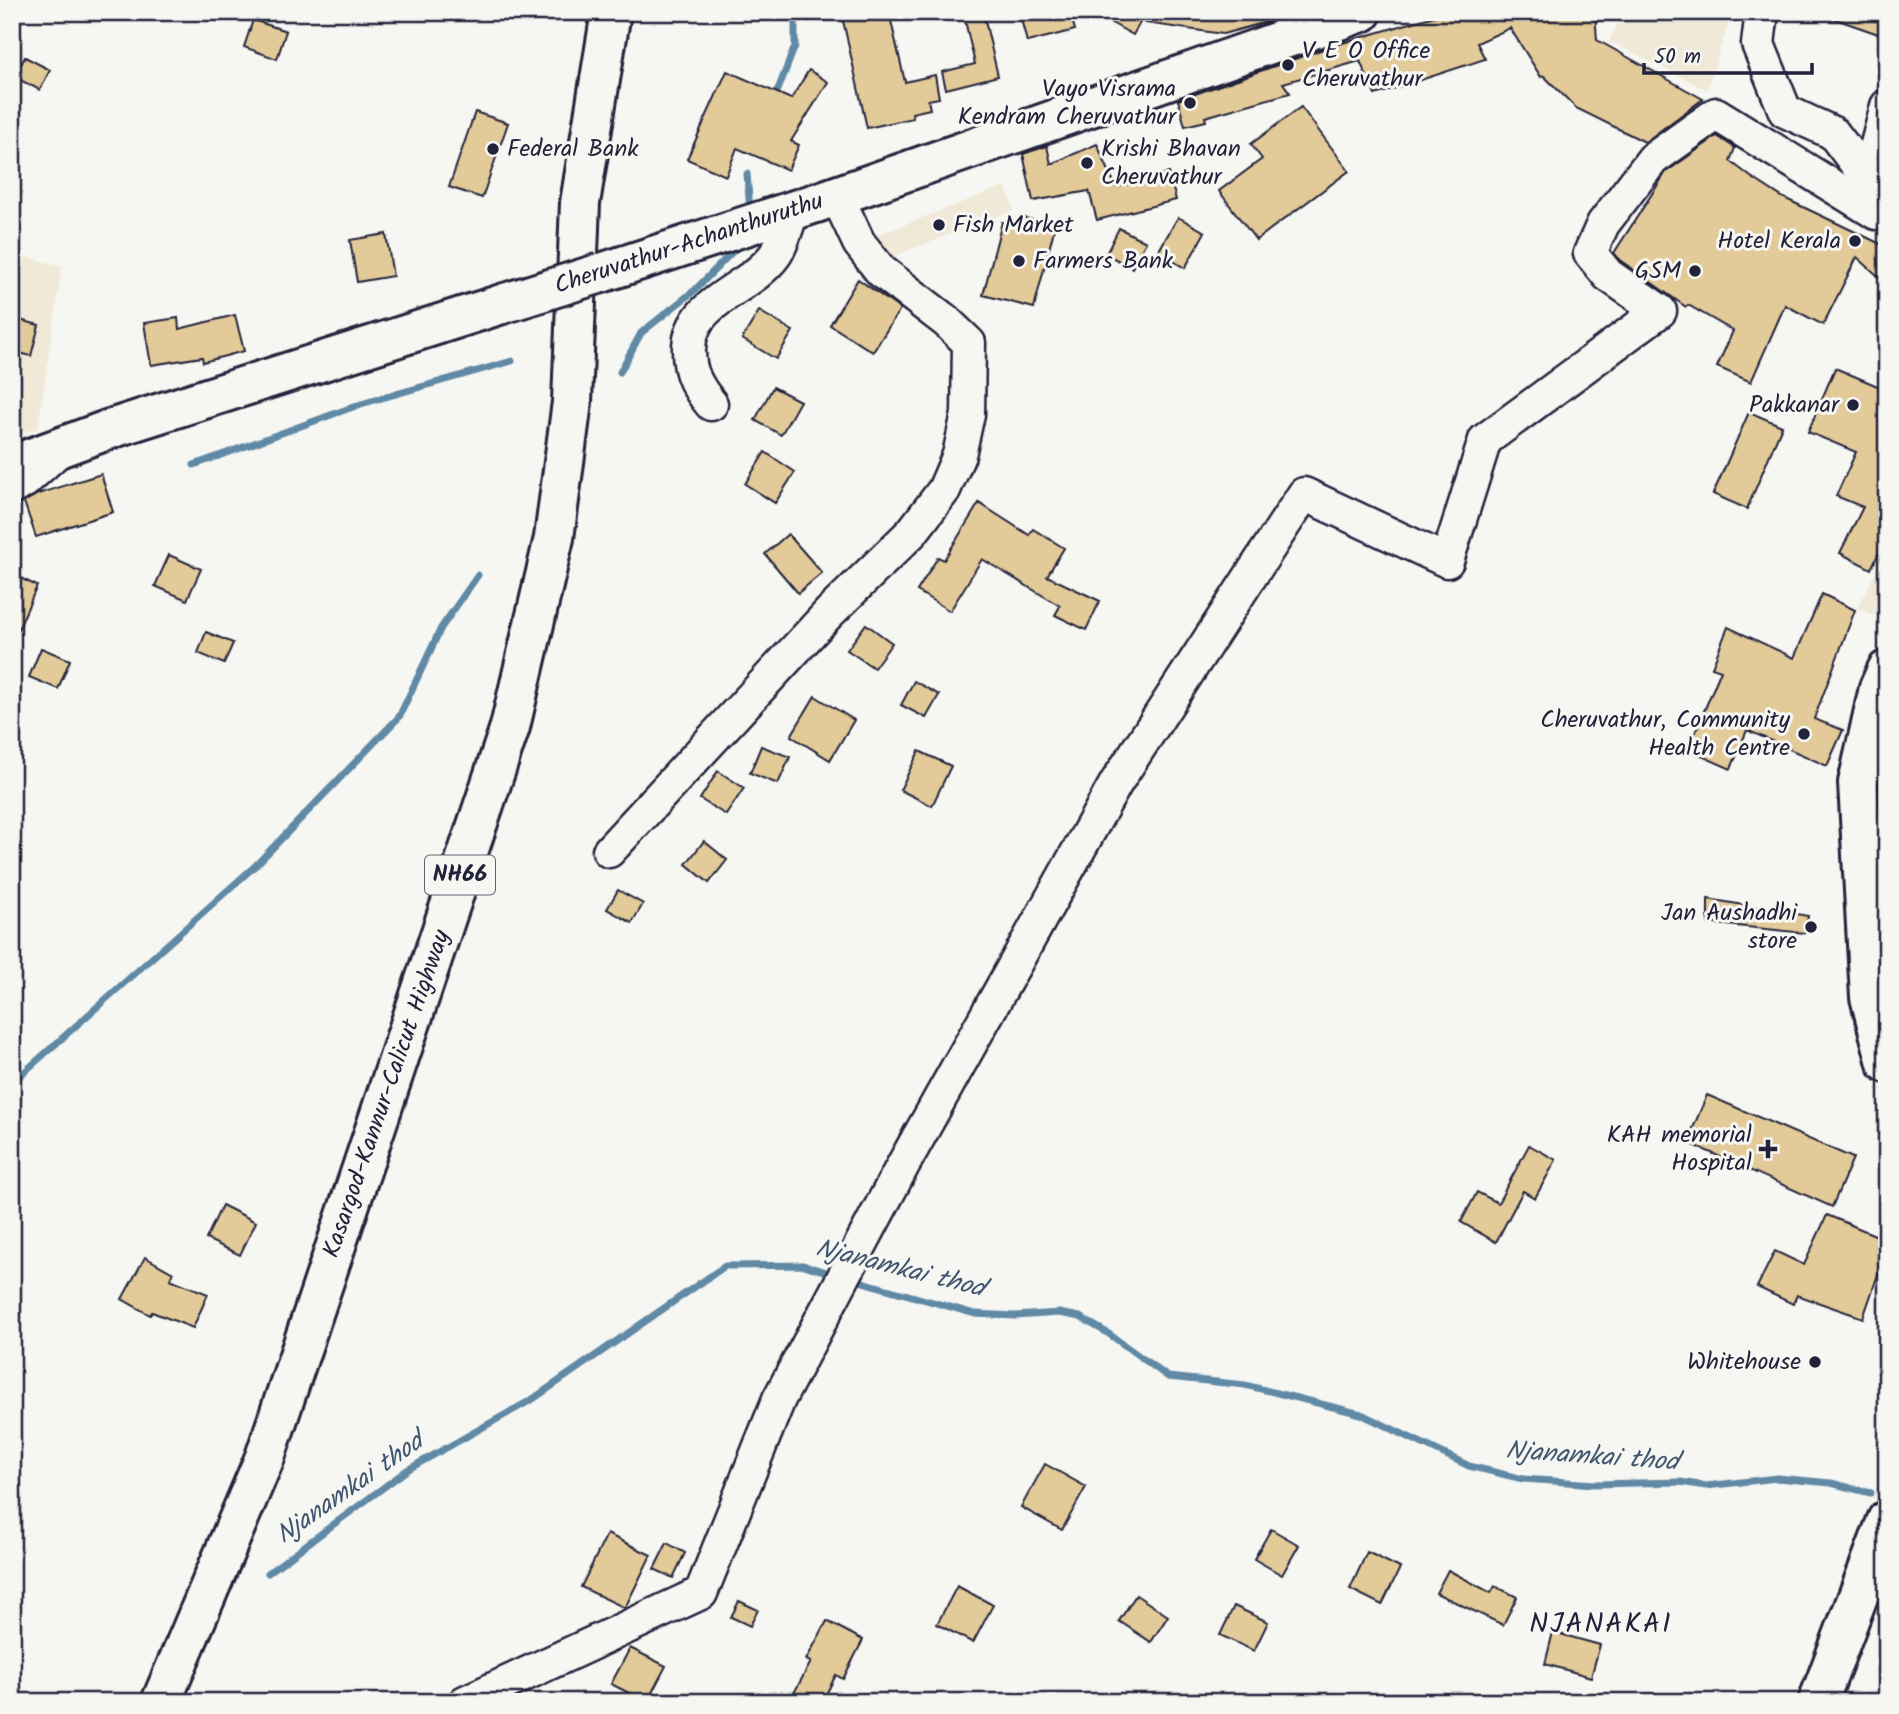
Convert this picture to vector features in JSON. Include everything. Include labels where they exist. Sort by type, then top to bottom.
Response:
[{"type":"main road","name":"Kasargod-Kannur-Calicut Highway","points":[[161,1702],[265,1457],[510,727],[554,538],[572,402],[580,203],[611,12]]},
{"type":"main road","name":"Cheruvathur-Achanthuruthu","points":[[12,465],[65,445],[837,196],[1362,12]]},
{"type":"main road","points":[[1887,670],[1858,783],[1870,997],[1887,1063]]},
{"type":"main road","points":[[1818,1702],[1887,1520]]},
{"type":"street","points":[[1286,12],[1321,27]]},
{"type":"street","points":[[1762,12],[1758,44],[1785,111],[1833,133],[1868,179]]},
{"type":"street","points":[[1881,221],[1870,199],[1868,179],[1887,106]]},
{"type":"street","points":[[466,1702],[701,1593],[779,1399],[903,1165],[1116,783],[1304,494],[1447,561],[1485,440],[1660,312],[1608,275],[1590,253],[1603,224],[1653,159],[1717,114],[1881,221]]},
{"type":"street","points":[[609,850],[829,613],[912,532],[944,490],[959,455],[968,414],[969,343],[946,321],[881,271],[859,243],[837,196]]},
{"type":"street","points":[[711,404],[696,386],[689,362],[688,340],[697,318],[775,255],[789,212]]},
{"type":"street","points":[[12,453],[33,447],[65,445]]},
{"type":"street","points":[[12,488],[25,481],[65,445]]},
{"type":"shaded area","points":[[1628,12],[1732,12],[1707,90],[1609,41],[1622,16]]},
{"type":"shaded area","name":"Fish Market","points":[[1005,186],[1014,210],[884,260],[875,236]]},
{"type":"shaded area","points":[[12,254],[62,266],[38,428],[12,435]]},
{"type":"shaded area","points":[[1887,548],[1887,588],[1873,616],[1858,607]]},
{"type":"building","points":[[858,12],[889,12],[905,82],[935,75],[939,98],[928,100],[930,109],[912,113],[913,118],[867,128],[842,16]]},
{"type":"building","points":[[963,12],[983,12],[998,76],[946,89],[942,72],[975,64]]},
{"type":"building","points":[[1030,12],[1070,12],[1075,30],[1027,42],[1020,15]]},
{"type":"building","points":[[1092,12],[1146,12],[1133,35]]},
{"type":"building","points":[[1146,12],[1247,12],[1270,21],[1223,34],[1145,23]]},
{"type":"building","points":[[1448,12],[1595,12],[1597,40],[1703,99],[1645,142],[1576,108],[1544,76],[1541,77],[1510,28],[1477,43],[1485,59],[1375,95],[1360,61],[1283,83],[1290,93],[1205,117],[1206,121],[1185,126],[1178,100],[1332,46]]},
{"type":"building","points":[[1824,12],[1887,12],[1887,37],[1824,15]]},
{"type":"building","points":[[253,20],[286,31],[277,59],[244,47]]},
{"type":"building","points":[[25,57],[50,70],[40,90],[14,77]]},
{"type":"building","points":[[809,70],[828,82],[791,141],[799,145],[788,170],[737,148],[726,176],[687,159],[727,71],[791,99]]},
{"type":"building","points":[[1301,107],[1349,171],[1256,240],[1219,191],[1262,159],[1251,144]]},
{"type":"building","points":[[475,112],[508,123],[482,198],[449,187]]},
{"type":"building","points":[[1717,136],[1735,148],[1730,161],[1751,177],[1782,197],[1887,247],[1887,284],[1857,257],[1823,325],[1785,305],[1751,382],[1717,367],[1733,331],[1688,305],[1686,307],[1621,261],[1614,253],[1666,172]]},
{"type":"building","points":[[1097,144],[1116,187],[1169,173],[1176,200],[1097,220],[1089,191],[1033,201],[1023,154],[1047,146],[1051,164]]},
{"type":"building","name":"Farmers Bank","points":[[1021,217],[1055,226],[1034,308],[983,295],[1002,222],[1019,226]]},
{"type":"building","points":[[1178,217],[1205,232],[1185,268],[1158,252]]},
{"type":"building","points":[[1119,228],[1146,242],[1132,268],[1106,254]]},
{"type":"building","points":[[386,234],[393,276],[357,282],[350,240]]},
{"type":"building","points":[[858,279],[900,309],[873,352],[830,325]]},
{"type":"building","points":[[759,311],[793,331],[776,359],[742,339]]},
{"type":"building","points":[[235,315],[244,351],[203,362],[202,357],[151,365],[144,323],[178,318],[179,329]]},
{"type":"building","points":[[12,318],[39,325],[31,356],[12,351]]},
{"type":"building","points":[[1835,368],[1887,390],[1887,536],[1871,569],[1840,553],[1863,507],[1836,496],[1856,452],[1808,432]]},
{"type":"building","points":[[773,387],[800,401],[781,435],[755,420]]},
{"type":"building","points":[[1749,412],[1782,426],[1747,509],[1713,494]]},
{"type":"building","points":[[765,452],[795,472],[775,503],[745,484]]},
{"type":"building","points":[[101,474],[113,512],[36,537],[24,502],[38,494]]},
{"type":"building","points":[[979,503],[1029,535],[1033,529],[1064,548],[1047,576],[1100,601],[1086,630],[1055,615],[1060,606],[982,559],[950,611],[917,591],[938,557],[944,560]]},
{"type":"building","points":[[788,534],[822,573],[798,593],[765,554]]},
{"type":"building","points":[[169,555],[201,569],[187,600],[155,586]]},
{"type":"building","points":[[12,574],[37,586],[12,644]]},
{"type":"building","points":[[1822,594],[1855,610],[1814,719],[1843,730],[1827,766],[1747,730],[1731,769],[1688,750],[1721,670],[1712,667],[1728,627],[1794,658]]},
{"type":"building","points":[[866,624],[892,643],[874,668],[847,650]]},
{"type":"building","points":[[206,632],[233,643],[224,664],[198,653]]},
{"type":"building","points":[[41,648],[70,660],[58,689],[29,677]]},
{"type":"building","points":[[914,681],[939,695],[926,718],[901,705]]},
{"type":"building","points":[[815,696],[854,720],[830,760],[791,736]]},
{"type":"building","points":[[761,746],[790,757],[778,784],[750,773]]},
{"type":"building","points":[[919,751],[951,766],[932,806],[900,790]]},
{"type":"building","points":[[718,771],[744,788],[726,815],[700,799]]},
{"type":"building","points":[[704,841],[727,860],[709,883],[686,864]]},
{"type":"building","points":[[618,890],[643,904],[632,923],[607,909]]},
{"type":"building","points":[[1708,899],[1808,916],[1805,933],[1708,923]]},
{"type":"building","name":"KAH memorial Hospital","points":[[1707,1095],[1853,1158],[1832,1207],[1687,1142]]},
{"type":"building","points":[[1529,1145],[1556,1160],[1535,1198],[1523,1191],[1496,1242],[1461,1222],[1477,1192],[1498,1203]]},
{"type":"building","points":[[222,1205],[256,1222],[240,1255],[206,1239]]},
{"type":"building","points":[[1827,1215],[1887,1240],[1887,1261],[1883,1260],[1863,1318],[1797,1295],[1793,1304],[1757,1287],[1775,1251],[1804,1265]]},
{"type":"building","points":[[145,1257],[173,1273],[170,1279],[208,1294],[193,1328],[152,1312],[150,1315],[122,1299]]},
{"type":"building","points":[[1045,1464],[1086,1487],[1062,1530],[1021,1507]]},
{"type":"building","points":[[1271,1529],[1299,1545],[1282,1575],[1254,1559]]},
{"type":"building","points":[[607,1534],[651,1555],[625,1608],[581,1587]]},
{"type":"building","points":[[667,1543],[685,1553],[673,1578],[654,1569]]},
{"type":"building","points":[[1367,1552],[1400,1568],[1382,1605],[1350,1589]]},
{"type":"building","points":[[1448,1570],[1491,1593],[1495,1586],[1517,1597],[1503,1625],[1436,1593]]},
{"type":"building","points":[[957,1586],[993,1605],[973,1643],[937,1624]]},
{"type":"building","points":[[1136,1595],[1168,1616],[1151,1642],[1119,1621]]},
{"type":"building","points":[[739,1601],[758,1610],[750,1626],[731,1617]]},
{"type":"building","points":[[1234,1606],[1268,1622],[1254,1651],[1220,1635]]},
{"type":"building","points":[[827,1621],[863,1640],[843,1679],[836,1675],[822,1702],[789,1702],[811,1662],[806,1660]]},
{"type":"building","points":[[1553,1632],[1600,1645],[1591,1677],[1545,1664]]},
{"type":"building","points":[[630,1648],[666,1666],[647,1702],[611,1684]]},
{"type":"waterway","points":[[774,100],[795,46],[795,12]]},
{"type":"waterway","points":[[747,174],[750,211]]},
{"type":"waterway","points":[[620,372],[641,333],[695,290],[741,243]]},
{"type":"waterway","points":[[194,465],[361,404],[512,361]]},
{"type":"waterway","points":[[12,1083],[256,865],[399,717],[441,628],[478,575]]},
{"type":"waterway","name":"Njanamkai thod","points":[[268,1573],[407,1470],[533,1399],[725,1266],[803,1265],[837,1275]]},
{"type":"waterway","name":"Njanamkai thod","points":[[852,1279],[975,1314],[1015,1316],[1059,1313],[1080,1317],[1109,1334],[1168,1377],[1245,1385],[1361,1414],[1469,1466],[1523,1479],[1595,1484],[1680,1482],[1706,1486],[1777,1478],[1831,1483],[1871,1493]]},
{"type":"place","name":"V E O Office Cheruvathur","points":[[1288,65]]},
{"type":"place","name":"Vayo Visrama Kendram Cheruvathur","points":[[1190,103]]},
{"type":"place","name":"Federal Bank","points":[[493,149]]},
{"type":"place","name":"Krishi Bhavan Cheruvathur","points":[[1087,163]]},
{"type":"place","name":"Fish Market","points":[[939,225]]},
{"type":"place","name":"Hotel Kerala","points":[[1855,241]]},
{"type":"place","name":"Farmers Bank","points":[[1019,261]]},
{"type":"place","name":"GSM","points":[[1695,271]]},
{"type":"place","name":"Pakkanar","points":[[1853,405]]},
{"type":"place","name":"Cheruvathur, Community Health Centre","points":[[1804,734]]},
{"type":"place","name":"Jan Aushadhi store","points":[[1811,927]]},
{"type":"place","name":"KAH memorial Hospital","points":[[1768,1149]]},
{"type":"place","name":"Whitehouse","points":[[1815,1362]]},
{"type":"district","name":"NJANAKAI","points":[[1601,1624]]}]
